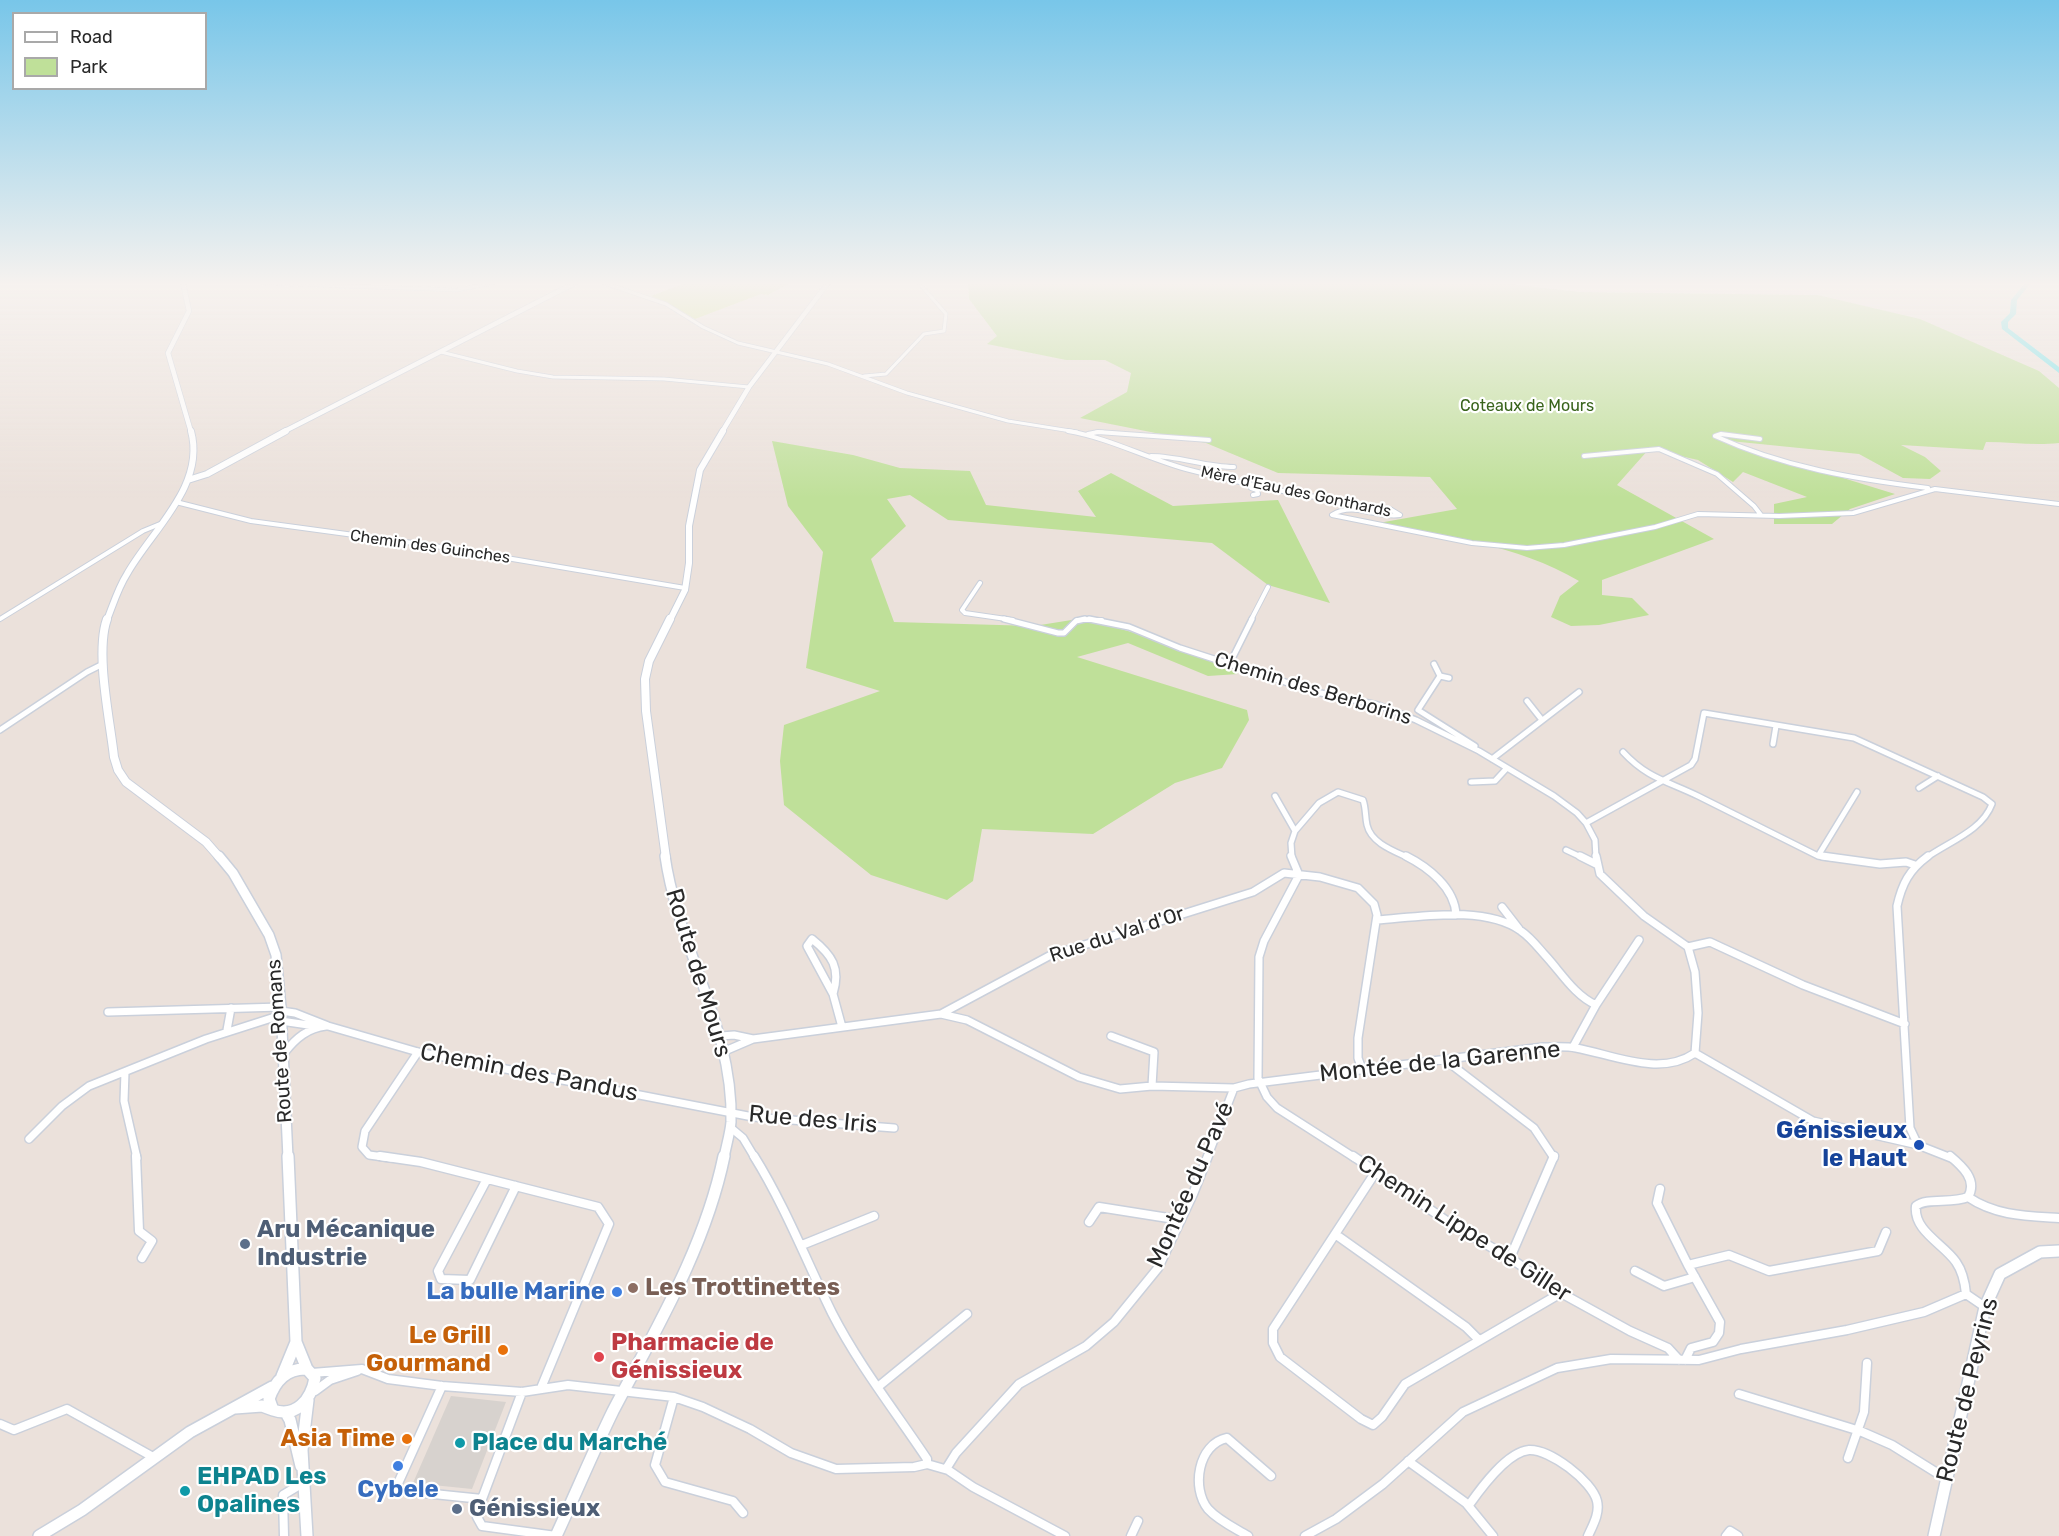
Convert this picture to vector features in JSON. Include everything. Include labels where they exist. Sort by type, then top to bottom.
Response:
[{"type":"street","name":"Route de Romans","points":[[168,355],[192,435],[192,458],[188,480],[184,488],[127,573],[117,592],[104,628],[103,664],[114,757],[118,770],[126,782],[206,842],[233,873],[269,935],[276,955],[281,1013],[296,1342],[310,1371]]},
{"type":"street","points":[[184,488],[341,401],[436,355]]},
{"type":"street","points":[[452,355],[517,371],[553,377],[664,379],[749,387]]},
{"type":"street","name":"Route de Mours","points":[[556,1536],[623,1391],[675,1293],[702,1235],[730,1128],[732,1112],[725,1052],[691,958],[676,906],[663,843],[646,711],[645,679],[649,661],[673,618],[685,588],[689,526],[700,470],[749,387],[776,355]]},
{"type":"street","name":"Mère d'Eau des Gonthards","points":[[785,355],[828,364],[907,393],[1000,419],[1087,434],[1204,473],[1295,495],[1390,509],[1400,515],[1390,516],[1349,509],[1335,512],[1332,514],[1334,516],[1472,543],[1518,548]]},
{"type":"street","points":[[860,376],[886,374],[904,355]]},
{"type":"street","points":[[1087,434],[1098,432],[1209,440]]},
{"type":"street","points":[[1760,439],[1721,434],[1715,436],[1760,456],[1875,482],[2059,504]]},
{"type":"street","points":[[1584,456],[1659,449],[1680,460],[1718,474],[1761,515]]},
{"type":"street","points":[[1149,456],[1170,456],[1215,467],[1234,467]]},
{"type":"street","points":[[1204,473],[1211,478],[1257,490],[1258,494],[1253,495]]},
{"type":"street","points":[[188,480],[207,474]]},
{"type":"street","points":[[1518,548],[1564,545],[1664,525],[1698,514],[1853,513],[1935,489]]},
{"type":"street","name":"Chemin des Guinches","points":[[176,502],[251,521],[435,546],[685,588]]},
{"type":"street","points":[[0,619],[143,531],[160,525]]},
{"type":"street","name":"Chemin des Berborins","points":[[981,584],[963,606],[964,613],[1017,621],[1058,633],[1064,633],[1077,620],[1132,627],[1171,641],[1180,648],[1316,692],[1378,705],[1416,720],[1479,751],[1554,796],[1577,813],[1586,823],[1595,840],[1596,864],[1600,874],[1613,889],[1644,916],[1688,947]]},
{"type":"street","points":[[1230,663],[1268,587]]},
{"type":"street","points":[[0,730],[87,672],[103,664]]},
{"type":"street","points":[[1434,664],[1440,676]]},
{"type":"street","points":[[1440,676],[1418,710],[1419,712],[1453,731],[1479,751]]},
{"type":"street","points":[[1440,676],[1449,678]]},
{"type":"street","points":[[1492,759],[1579,692]]},
{"type":"street","points":[[1527,701],[1542,720]]},
{"type":"street","points":[[1586,823],[1691,765],[1695,759],[1704,713],[1854,738],[1938,776],[1990,803],[1990,811],[1982,820],[1915,865],[1903,884],[1895,908],[1905,1024],[1910,1128],[1918,1145]]},
{"type":"street","points":[[1773,744],[1776,726]]},
{"type":"street","points":[[1623,752],[1636,766],[1662,782],[1679,787],[1818,856],[1880,864],[1906,862],[1915,865]]},
{"type":"street","points":[[1471,782],[1495,781],[1506,769]]},
{"type":"street","points":[[1919,788],[1938,776]]},
{"type":"street","points":[[1260,1083],[1258,1078],[1259,957],[1264,941],[1299,875],[1289,849],[1290,839],[1316,805],[1338,792],[1363,800],[1364,813],[1371,834],[1397,853],[1424,866],[1448,894],[1457,909],[1456,915]]},
{"type":"street","points":[[1818,856],[1857,792]]},
{"type":"street","points":[[1275,796],[1295,831]]},
{"type":"street","points":[[1566,850],[1596,864]]},
{"type":"street","name":"Rue du Val d'Or","points":[[941,1014],[1049,956],[1253,892],[1284,873],[1299,875]]},
{"type":"street","points":[[1299,875],[1320,877],[1358,888],[1374,904],[1377,920],[1358,1038],[1358,1058],[1362,1069]]},
{"type":"street","points":[[1502,907],[1583,999],[1596,1005]]},
{"type":"street","points":[[1377,920],[1480,915],[1520,930]]},
{"type":"street","points":[[833,994],[836,984],[835,966],[828,952],[812,939],[807,945],[833,994],[842,1028]]},
{"type":"street","points":[[1573,1047],[1596,1005],[1639,940]]},
{"type":"street","points":[[1905,1024],[1803,984],[1710,942],[1688,947],[1695,972],[1697,993],[1695,1053],[1813,1121],[1918,1145],[1949,1156],[1965,1169],[1971,1182],[1971,1192],[1968,1197],[1958,1202],[1921,1202],[1916,1206],[1915,1215],[1925,1233],[1962,1270],[1966,1294],[1985,1307]]},
{"type":"street","points":[[108,1012],[231,1008],[281,1013]]},
{"type":"street","points":[[227,1030],[231,1008]]},
{"type":"street","points":[[29,1139],[83,1089],[106,1077],[125,1072],[227,1030],[281,1013]]},
{"type":"street","name":"Chemin des Pandus","points":[[281,1013],[295,1013],[327,1026],[418,1052],[732,1112]]},
{"type":"street","name":"Chemin des Pandus","points":[[281,1013],[316,1027]]},
{"type":"street","points":[[725,1052],[740,1043],[753,1039],[941,1014],[967,1020],[1079,1077],[1098,1084],[1120,1089],[1152,1086],[1234,1088]]},
{"type":"street","name":"Chemin des Pandus","points":[[282,1054],[296,1039],[316,1027],[327,1026]]},
{"type":"street","points":[[721,1036],[734,1035],[753,1039]]},
{"type":"street","points":[[1111,1036],[1154,1052],[1152,1086]]},
{"type":"street","name":"Montée de la Garenne","points":[[1260,1083],[1543,1047],[1573,1047],[1655,1065],[1686,1059],[1695,1053]]},
{"type":"street","points":[[418,1052],[365,1131],[362,1147],[369,1155],[421,1162],[598,1208],[609,1224],[541,1388]]},
{"type":"street","points":[[1443,1059],[1534,1128],[1554,1157],[1510,1258]]},
{"type":"street","points":[[125,1072],[124,1101],[138,1164],[140,1231],[152,1241],[142,1258]]},
{"type":"street","name":"Montée du Pavé","points":[[946,1469],[956,1453],[1019,1384],[1086,1346],[1114,1322],[1158,1268],[1182,1220],[1234,1088],[1260,1083]]},
{"type":"street","name":"Chemin Lippe de Giller","points":[[1260,1083],[1267,1097],[1277,1108],[1314,1130],[1451,1224],[1510,1258],[1561,1293],[1630,1332],[1668,1348],[1682,1360]]},
{"type":"street","name":"Rue des Iris","points":[[732,1112],[753,1117],[894,1128]]},
{"type":"street","points":[[730,1128],[743,1138],[773,1187],[833,1314],[862,1364],[931,1465]]},
{"type":"street","points":[[1375,1173],[1273,1329],[1273,1343],[1280,1357],[1361,1419],[1373,1425],[1382,1417],[1406,1384],[1561,1293]]},
{"type":"street","points":[[487,1179],[438,1270],[441,1278],[470,1280],[516,1186]]},
{"type":"street","points":[[1660,1189],[1657,1203],[1660,1212],[1720,1322],[1719,1333],[1713,1342],[1691,1348],[1682,1360]]},
{"type":"street","points":[[1968,1197],[1979,1207],[1994,1212],[2059,1218]]},
{"type":"street","points":[[1089,1222],[1099,1207],[1182,1220]]},
{"type":"street","points":[[802,1245],[874,1216]]},
{"type":"street","points":[[1688,1265],[1729,1255],[1769,1271],[1878,1251],[1886,1232]]},
{"type":"street","points":[[1335,1234],[1466,1327],[1479,1340]]},
{"type":"street","name":"Route de Peyrins","points":[[1934,1536],[1945,1478],[1985,1307],[2000,1274],[2040,1252],[2059,1251]]},
{"type":"street","points":[[1635,1271],[1664,1286],[1695,1277]]},
{"type":"street","points":[[1305,1536],[1336,1519],[1383,1484],[1463,1412],[1557,1368],[1611,1359],[1699,1360],[1741,1349],[1847,1330],[1924,1312],[1966,1294]]},
{"type":"street","points":[[879,1386],[967,1314]]},
{"type":"street","name":"Route de Romans","points":[[279,1380],[296,1342]]},
{"type":"street","points":[[1848,1458],[1860,1431],[1869,1387],[1867,1363]]},
{"type":"street","points":[[39,1536],[82,1510],[153,1457],[227,1409],[265,1392],[293,1370],[362,1369],[388,1379],[442,1386],[522,1392],[568,1385],[674,1397],[703,1407],[750,1429],[791,1453],[836,1470],[931,1465],[946,1469],[973,1487],[1065,1536]]},
{"type":"street","points":[[279,1412],[294,1410],[330,1380],[362,1369]]},
{"type":"street","points":[[307,1536],[303,1477],[303,1418],[315,1378],[310,1371]]},
{"type":"street","points":[[279,1380],[269,1399],[279,1412]]},
{"type":"street","points":[[442,1386],[395,1490],[482,1498]]},
{"type":"street","points":[[522,1392],[482,1498],[476,1518],[477,1524],[556,1536]]},
{"type":"street","points":[[1739,1394],[1860,1431],[1892,1445],[1945,1478]]},
{"type":"street","points":[[674,1397],[655,1465],[660,1474],[665,1482],[733,1501],[743,1513]]},
{"type":"street","points":[[227,1409],[262,1406],[279,1412],[291,1420],[303,1477]]},
{"type":"street","points":[[0,1424],[15,1430],[67,1409],[153,1457]]},
{"type":"street","points":[[1248,1536],[1216,1516],[1205,1504],[1200,1484],[1201,1464],[1212,1444],[1220,1438],[1227,1438],[1271,1476]]},
{"type":"street","points":[[1469,1504],[1487,1481],[1510,1461],[1529,1450],[1546,1452],[1557,1458],[1594,1493],[1598,1515],[1588,1536]]},
{"type":"street","points":[[1408,1461],[1469,1504],[1485,1522],[1493,1536]]},
{"type":"street","points":[[284,1536],[283,1495],[303,1477]]},
{"type":"street","points":[[1131,1536],[1138,1521]]},
{"type":"street","points":[[1726,1536],[1730,1531],[1738,1536]]},
{"type":"green space","name":"Coteaux de Mours","points":[[1040,355],[2002,355],[2039,371],[2059,388],[2059,443],[1986,442],[1983,450],[1901,445],[1925,457],[1941,471],[1930,479],[1903,478],[1859,454],[1720,440],[1895,494],[1850,509],[1832,524],[1774,524],[1774,504],[1807,497],[1743,472],[1733,482],[1698,460],[1649,449],[1617,485],[1714,539],[1602,580],[1602,595],[1632,598],[1649,615],[1599,625],[1571,626],[1551,617],[1560,596],[1579,581],[1555,568],[1479,543],[1373,524],[1457,509],[1430,477],[1278,473],[1206,443],[1080,418],[1127,392],[1131,373],[1105,360],[1066,360]]},
{"type":"green space","points":[[772,441],[853,455],[900,468],[970,471],[986,505],[1096,517],[1078,491],[1111,473],[1173,506],[1278,500],[1330,603],[1268,585],[1212,543],[948,520],[910,495],[887,499],[906,526],[871,559],[894,622],[1034,626],[1084,618],[1189,649],[1238,674],[1208,676],[1128,643],[1077,657],[1247,710],[1249,720],[1222,768],[1175,783],[1093,834],[982,829],[973,881],[947,900],[871,875],[784,805],[780,761],[784,725],[880,691],[806,668],[823,552],[788,506]]},
{"type":"shaded area","name":"Place du Marché","points":[[451,1396],[506,1402],[472,1489],[413,1483]]},
{"type":"waterway","points":[[2038,355],[2059,371]]},
{"type":"place","name":"Génissieux le Haut","points":[[1919,1145]]},
{"type":"place","name":"Aru Mécanique Industrie","points":[[245,1244]]},
{"type":"place","name":"Les Trottinettes","points":[[633,1288]]},
{"type":"place","name":"La bulle Marine","points":[[617,1292]]},
{"type":"place","name":"Le Grill Gourmand","points":[[503,1350]]},
{"type":"place","name":"Pharmacie de Génissieux","points":[[599,1357]]},
{"type":"place","name":"Asia Time","points":[[407,1439]]},
{"type":"place","name":"Place du Marché","points":[[460,1443]]},
{"type":"place","name":"Cybele","points":[[398,1466]]},
{"type":"place","name":"EHPAD Les Opalines","points":[[185,1491]]},
{"type":"place","name":"Génissieux","points":[[457,1509]]}]
